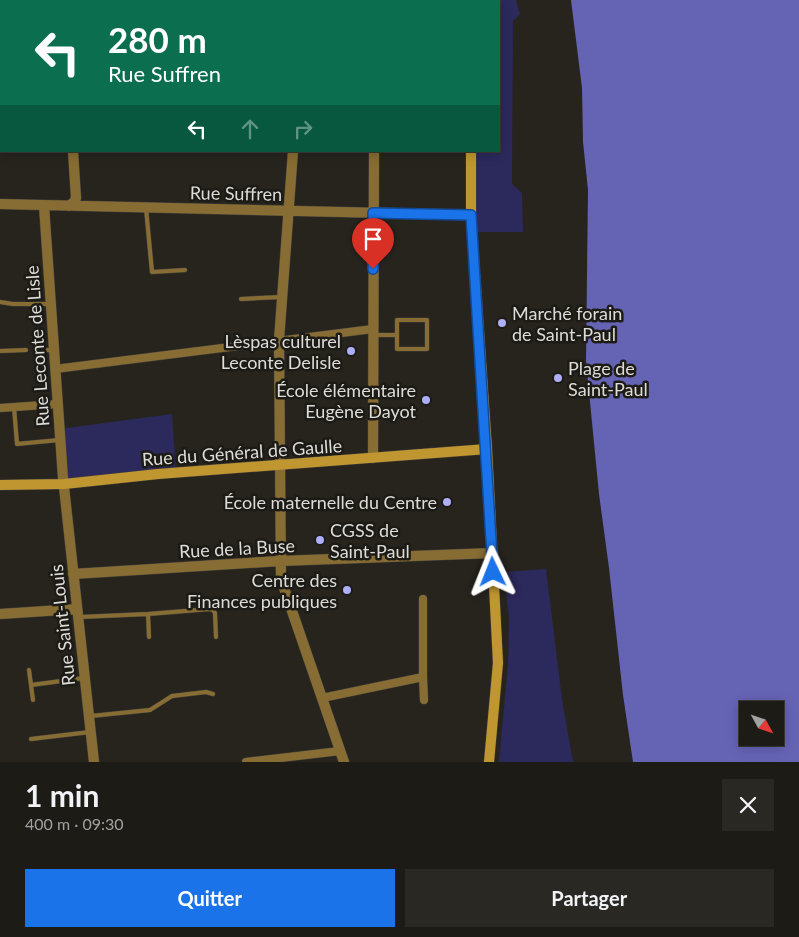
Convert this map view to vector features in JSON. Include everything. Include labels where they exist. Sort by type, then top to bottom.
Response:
[{"type":"main road","points":[[471,152],[471,215],[487,449],[498,663],[489,762]]},
{"type":"main road","name":"Rue du Général de Gaulle","points":[[0,485],[64,484],[158,474],[487,449]]},
{"type":"street","points":[[69,206],[76,198],[73,152]]},
{"type":"street","points":[[293,152],[279,340],[281,579],[344,762]]},
{"type":"street","points":[[373,458],[374,152]]},
{"type":"street","name":"Rue Suffren","points":[[0,204],[471,215]]},
{"type":"street","name":"Rue Leconte de Lisle","points":[[44,206],[64,484]]},
{"type":"street","points":[[55,369],[279,340],[373,332]]},
{"type":"street","points":[[0,408],[58,404]]},
{"type":"street","name":"Rue Saint-Louis","points":[[64,484],[94,762]]},
{"type":"street","name":"Rue de la Buse","points":[[74,574],[280,561],[493,553]]},
{"type":"street","points":[[423,599],[424,700]]},
{"type":"street","points":[[0,614],[78,613]]},
{"type":"street","points":[[322,698],[423,677]]},
{"type":"street","points":[[246,762],[340,751]]},
{"type":"lane","points":[[146,208],[152,272],[185,270]]},
{"type":"lane","points":[[241,299],[281,297]]},
{"type":"lane","points":[[0,302],[50,304]]},
{"type":"lane","points":[[397,320],[427,320],[427,350],[397,349],[397,335],[397,320]]},
{"type":"lane","points":[[373,332],[397,335]]},
{"type":"lane","points":[[0,351],[26,350]]},
{"type":"lane","points":[[42,350],[54,350]]},
{"type":"lane","points":[[14,407],[17,444],[60,440]]},
{"type":"lane","points":[[78,613],[148,614],[213,610],[215,613],[216,637]]},
{"type":"lane","points":[[148,614],[149,637]]},
{"type":"lane","points":[[29,670],[33,700]]},
{"type":"lane","points":[[31,685],[84,678]]},
{"type":"lane","points":[[88,716],[150,710],[172,696],[206,692],[213,694]]},
{"type":"lane","points":[[31,739],[90,732]]},
{"type":"shaded area","points":[[500,0],[516,0],[520,14],[513,21],[512,184],[522,193],[523,232],[472,232],[471,152],[500,152]]},
{"type":"shaded area","points":[[571,0],[799,0],[799,762],[633,762],[599,494],[586,361],[588,190],[583,142],[582,88]]},
{"type":"shaded area","points":[[172,414],[176,473],[64,484],[59,429]]},
{"type":"shaded area","points":[[546,569],[562,699],[573,762],[499,762],[508,664],[509,618],[504,572]]},
{"type":"place","name":"Marché forain de Saint-Paul","points":[[502,323]]},
{"type":"place","name":"Lèspas culturel Leconte Delisle","points":[[351,351]]},
{"type":"place","name":"Plage de Saint-Paul","points":[[558,378]]},
{"type":"place","name":"École élémentaire Eugène Dayot","points":[[426,400]]},
{"type":"place","name":"École maternelle du Centre","points":[[447,502]]},
{"type":"place","name":"CGSS de Saint-Paul","points":[[320,540]]},
{"type":"place","name":"Centre des Finances publiques","points":[[347,590]]},
{"type":"route","points":[[373,269],[373,213],[471,215],[487,449],[493,572]]}]
